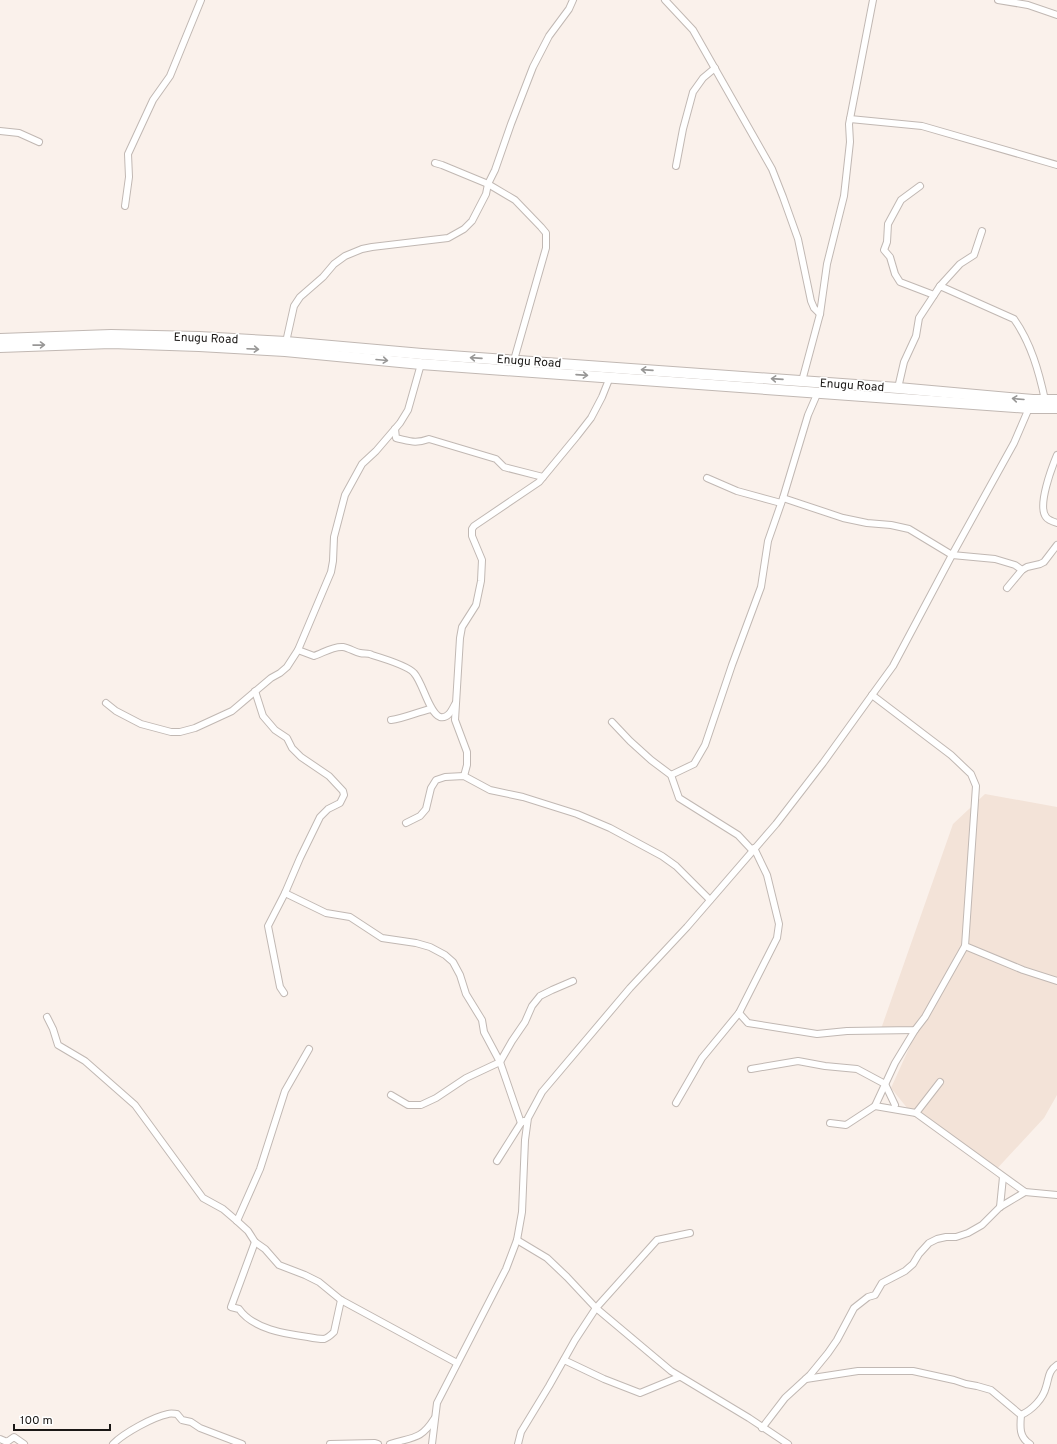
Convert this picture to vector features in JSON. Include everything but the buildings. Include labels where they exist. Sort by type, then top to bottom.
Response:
[{"type":"main road","name":"Enugu Road","points":[[0,339],[111,335],[199,337],[286,342],[1057,400]]},
{"type":"main road","points":[[0,347],[111,343],[199,346],[285,351],[421,364],[1029,408],[1057,408]]},
{"type":"street","points":[[125,206],[129,177],[128,154],[153,100],[170,76],[201,0]]},
{"type":"street","points":[[286,342],[294,306],[300,297],[323,277],[334,264],[345,256],[362,249],[372,247],[448,238],[456,235],[464,229],[472,220],[486,194],[488,184],[495,170],[510,124],[533,66],[549,36],[569,9],[573,0]]},
{"type":"street","points":[[665,0],[693,30],[775,176],[798,240],[811,301],[814,308],[820,314]]},
{"type":"street","points":[[802,381],[820,314],[827,264],[844,196],[850,142],[850,119],[873,0]]},
{"type":"street","points":[[998,0],[1028,5],[1057,15]]},
{"type":"street","points":[[676,166],[683,129],[693,92],[703,78],[715,68]]},
{"type":"street","points":[[850,119],[922,126],[1057,165]]},
{"type":"street","points":[[0,131],[19,133],[38,142]]},
{"type":"street","points":[[435,163],[488,184],[515,200],[546,233],[546,248],[514,360]]},
{"type":"street","points":[[920,186],[901,200],[888,224],[884,250],[890,258],[895,274],[900,282],[934,295]]},
{"type":"street","points":[[898,388],[904,362],[916,336],[919,318],[940,286],[960,264],[974,255],[982,231]]},
{"type":"street","points":[[940,286],[1014,319],[1022,330],[1040,375],[1045,400]]},
{"type":"street","points":[[106,703],[116,711],[140,724],[171,732],[180,732],[195,728],[232,711],[255,691],[287,667],[298,650],[331,572],[334,537],[345,495],[362,464],[395,430],[408,410],[421,364]]},
{"type":"street","points":[[464,776],[467,752],[455,720],[460,638],[462,627],[476,605],[482,581],[482,560],[472,536],[472,529],[474,526],[539,482],[578,436],[591,418],[610,377]]},
{"type":"street","points":[[671,775],[694,764],[705,745],[732,665],[761,587],[768,541],[782,501],[808,415],[818,392]]},
{"type":"street","points":[[432,1444],[437,1403],[506,1269],[517,1240],[522,1212],[525,1140],[528,1118],[542,1092],[630,988],[710,900],[776,824],[809,782],[893,666],[1014,443],[1029,408]]},
{"type":"street","points":[[395,430],[396,438],[410,442],[419,442],[429,439],[496,460],[504,467],[543,477]]},
{"type":"street","points":[[1057,455],[1047,484],[1044,510],[1046,517],[1057,524]]},
{"type":"street","points":[[707,478],[737,491],[782,501],[843,518],[867,524],[891,525],[909,529],[952,555],[995,559],[1015,565],[1022,570]]},
{"type":"street","points":[[1007,588],[1016,575],[1022,570],[1044,562],[1057,545]]},
{"type":"street","points":[[298,650],[314,656],[331,649],[343,647],[360,653],[371,654],[410,669],[418,679],[431,709],[440,717],[445,717],[451,711],[456,701]]},
{"type":"street","points":[[255,691],[263,716],[275,730],[287,738],[292,748],[301,757],[329,776],[343,791],[344,795],[340,803],[328,809],[320,817],[268,928],[280,987],[284,993]]},
{"type":"street","points":[[830,1123],[846,1125],[875,1106],[895,1063],[915,1030],[925,1017],[965,946],[976,786],[970,774],[951,755],[872,695]]},
{"type":"street","points":[[391,720],[431,709]]},
{"type":"street","points":[[612,722],[651,760],[671,775],[679,798],[738,835],[753,849],[767,875],[779,924],[779,932],[774,946],[739,1013],[702,1058],[676,1103]]},
{"type":"street","points":[[406,823],[420,816],[426,810],[431,788],[436,780],[464,776],[490,790],[522,797],[577,814],[610,828],[662,856],[676,866],[710,900]]},
{"type":"street","points":[[285,893],[326,913],[350,917],[382,938],[416,943],[430,947],[445,955],[453,962],[460,975],[466,994],[482,1020],[484,1032],[500,1062],[521,1123]]},
{"type":"street","points":[[965,946],[1023,970],[1057,981]]},
{"type":"street","points":[[391,1094],[408,1105],[421,1105],[436,1098],[466,1078],[500,1062],[525,1022],[532,1006],[540,996],[573,981]]},
{"type":"street","points":[[739,1013],[748,1023],[817,1034],[847,1031],[915,1030]]},
{"type":"street","points":[[47,1017],[58,1045],[85,1061],[135,1105],[204,1198],[223,1209],[237,1221],[248,1231],[255,1242],[265,1249],[279,1265],[319,1282],[341,1300],[457,1364]]},
{"type":"street","points":[[237,1221],[260,1169],[285,1091],[309,1049]]},
{"type":"street","points":[[752,1069],[798,1061],[825,1066],[857,1069],[885,1084],[896,1105]]},
{"type":"street","points":[[916,1113],[940,1082]]},
{"type":"street","points":[[875,1106],[916,1113],[1025,1192],[1057,1195]]},
{"type":"street","points":[[496,1161],[521,1123],[528,1118]]},
{"type":"street","points":[[1000,1207],[1003,1176]]},
{"type":"street","points":[[762,1428],[785,1398],[806,1379],[832,1347],[854,1308],[868,1297],[875,1295],[882,1283],[909,1268],[913,1264],[918,1254],[929,1243],[937,1239],[956,1237],[968,1233],[982,1225],[1000,1207],[1025,1192]]},
{"type":"street","points":[[518,1444],[521,1432],[575,1340],[596,1308],[657,1240],[690,1233]]},
{"type":"street","points":[[517,1240],[547,1258],[567,1276],[596,1308],[650,1355],[679,1377],[788,1444]]},
{"type":"street","points":[[255,1242],[230,1307],[240,1309],[258,1324],[278,1332],[324,1339],[334,1332],[341,1300]]},
{"type":"street","points":[[564,1360],[604,1379],[640,1393],[679,1377]]},
{"type":"street","points":[[1021,1415],[1028,1412],[1037,1404],[1046,1389],[1049,1373],[1057,1365]]},
{"type":"street","points":[[806,1379],[858,1371],[913,1371],[991,1390],[1021,1415]]},
{"type":"street","points":[[113,1444],[126,1434],[150,1421],[168,1414],[178,1414],[182,1420],[191,1422],[200,1428],[242,1444]]},
{"type":"street","points":[[1021,1415],[1020,1428],[1024,1439],[1030,1444]]},
{"type":"street","points":[[390,1444],[419,1436],[428,1429],[435,1418]]},
{"type":"street","points":[[0,1439],[7,1442],[14,1437],[24,1444]]},
{"type":"street","points":[[330,1444],[378,1444]]},
{"type":"shaded area","points":[[985,794],[1057,807],[1057,1095],[1044,1118],[993,1173],[912,1114],[891,1088],[915,1035],[881,1029],[953,824]]}]
